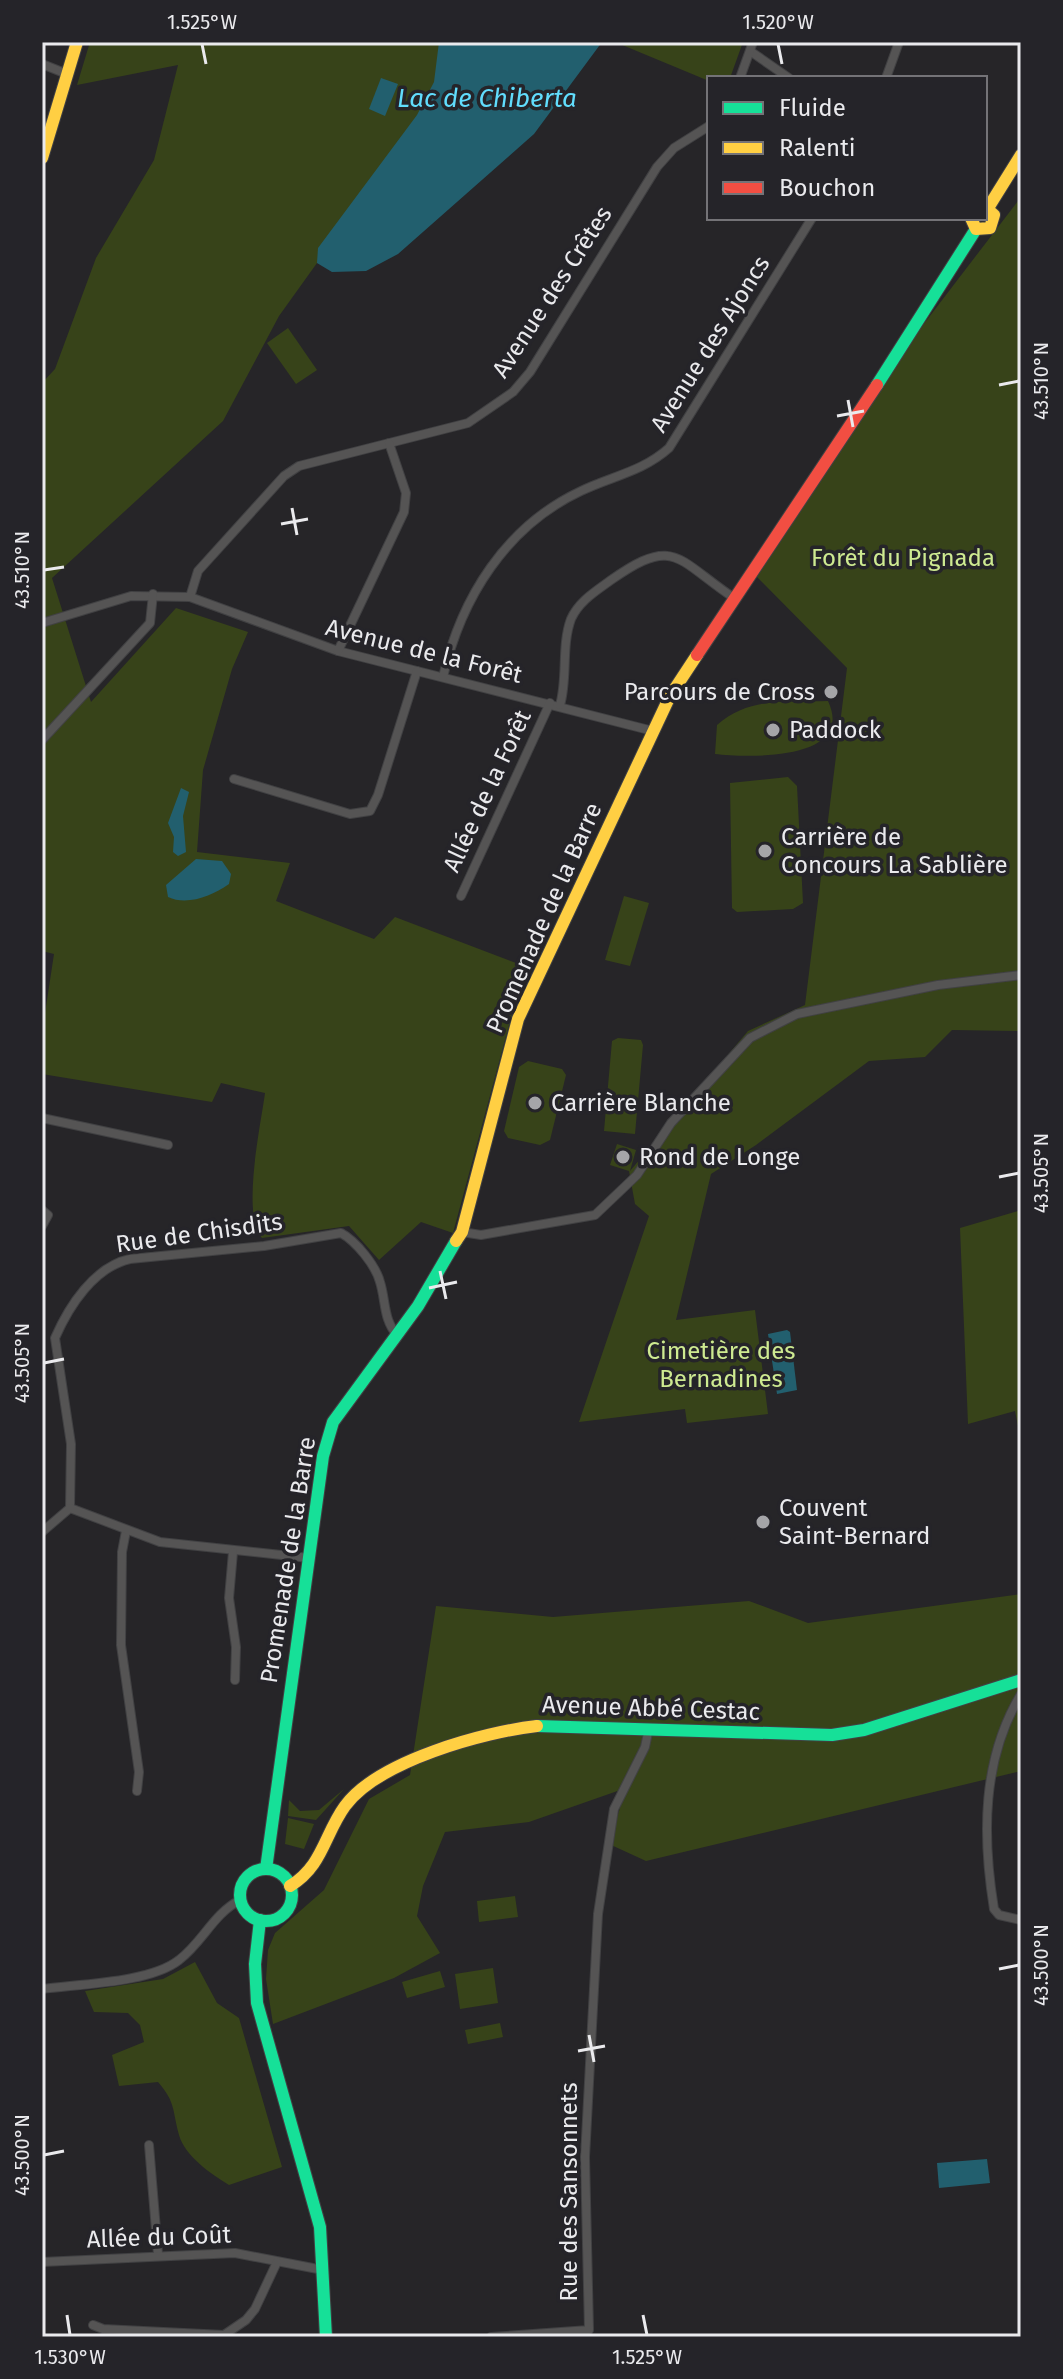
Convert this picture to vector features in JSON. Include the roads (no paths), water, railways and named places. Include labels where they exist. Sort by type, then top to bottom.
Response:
[{"type":"main road","points":[[42,158],[77,42]]},
{"type":"main road","points":[[987,208],[1021,155]]},
{"type":"main road","name":"Promenade de la Barre","points":[[266,1869],[327,1437],[352,1393],[397,1335],[462,1232],[518,1019],[670,696],[847,432],[973,224],[984,231],[992,226],[994,218],[987,208]]},
{"type":"main road","name":"Avenue Abbé Cestac","points":[[290,1886],[316,1869],[348,1802],[363,1788],[389,1772],[527,1726],[832,1735],[864,1730],[1021,1680]]},
{"type":"main road","points":[[266,1869],[281,1874],[290,1886],[288,1909],[275,1919],[260,1920],[247,1913],[240,1900],[245,1878],[266,1869]]},
{"type":"main road","points":[[260,1920],[255,1964],[259,2018],[317,2217],[326,2337]]},
{"type":"street","points":[[887,76],[899,42]]},
{"type":"street","points":[[741,76],[752,47],[787,76]]},
{"type":"street","points":[[42,64],[67,74]]},
{"type":"street","name":"Avenue des Crêtes","points":[[190,597],[198,571],[284,476],[318,459],[468,423],[513,392],[530,372],[657,167],[674,148],[707,127]]},
{"type":"street","name":"Avenue des Ajoncs","points":[[443,677],[469,600],[486,570],[511,541],[555,506],[580,491],[639,470],[669,448],[811,220]]},
{"type":"street","points":[[338,651],[404,512],[406,493],[389,443]]},
{"type":"street","points":[[560,705],[565,692],[572,619],[588,597],[643,558],[654,554],[679,559],[734,598]]},
{"type":"street","points":[[42,623],[118,599],[153,594],[190,597]]},
{"type":"street","points":[[42,740],[150,623],[153,594]]},
{"type":"street","name":"Avenue de la Forêt","points":[[190,597],[338,651],[653,731]]},
{"type":"street","points":[[234,779],[350,814],[370,811],[378,795],[417,671]]},
{"type":"street","name":"Allée de la Forêt","points":[[461,896],[550,703]]},
{"type":"street","points":[[462,1232],[481,1235],[595,1215],[637,1175],[671,1123],[750,1038],[797,1014],[938,985],[1021,975]]},
{"type":"street","points":[[42,1118],[168,1145]]},
{"type":"street","points":[[42,1210],[48,1215],[42,1226]]},
{"type":"street","name":"Rue de Chisdits","points":[[70,1508],[71,1444],[55,1338],[93,1280],[110,1266],[130,1259],[264,1246],[341,1233],[349,1237],[377,1274],[386,1317],[397,1335]]},
{"type":"street","points":[[42,1532],[70,1508],[160,1542],[309,1558]]},
{"type":"street","points":[[126,1531],[123,1541],[121,1645],[139,1772],[137,1791]]},
{"type":"street","points":[[233,1552],[229,1598],[236,1647],[235,1680]]},
{"type":"street","points":[[1021,1694],[1005,1720],[993,1756],[986,1813],[994,1909],[999,1915],[1021,1920]]},
{"type":"street","name":"Rue des Sansonnets","points":[[499,2337],[589,2330],[585,2157],[598,1914],[614,1809],[645,1747],[649,1728]]},
{"type":"street","points":[[42,1989],[168,1968],[190,1951],[225,1908],[240,1900]]},
{"type":"street","points":[[149,2145],[158,2254]]},
{"type":"street","name":"Allée du Coût","points":[[42,2262],[158,2254],[235,2253],[323,2270]]},
{"type":"street","points":[[93,2325],[103,2329],[224,2335],[246,2320],[277,2262]]},
{"type":"street","points":[[491,2337],[499,2337]]},
{"type":"water","name":"Lac de Chiberta","points":[[439,42],[602,42],[534,134],[398,254],[366,271],[332,272],[317,263],[318,248],[417,115],[434,82]]},
{"type":"water","points":[[381,78],[398,84],[385,116],[369,109]]},
{"type":"water","points":[[181,788],[189,792],[183,816],[186,852],[178,856],[173,852],[174,837],[168,823]]},
{"type":"water","points":[[196,859],[222,861],[231,874],[229,884],[199,898],[175,900],[168,897],[166,885]]},
{"type":"water","points":[[790,1332],[797,1390],[777,1394],[768,1334]]},
{"type":"water","points":[[987,2159],[990,2183],[939,2188],[937,2163]]},
{"type":"place","name":"Parcours de Cross","points":[[831,692]]},
{"type":"place","name":"Paddock","points":[[773,730]]},
{"type":"place","name":"Carrière de Concours La Sablière","points":[[765,851]]},
{"type":"place","name":"Carrière Blanche","points":[[535,1103]]},
{"type":"place","name":"Rond de Longe","points":[[623,1157]]},
{"type":"place","name":"Couvent Saint-Bernard","points":[[763,1522]]},
{"type":"park label","name":"Forêt du Pignada","points":[[903,558]]},
{"type":"park label","name":"Cimetière des Bernadines","points":[[721,1365]]}]
